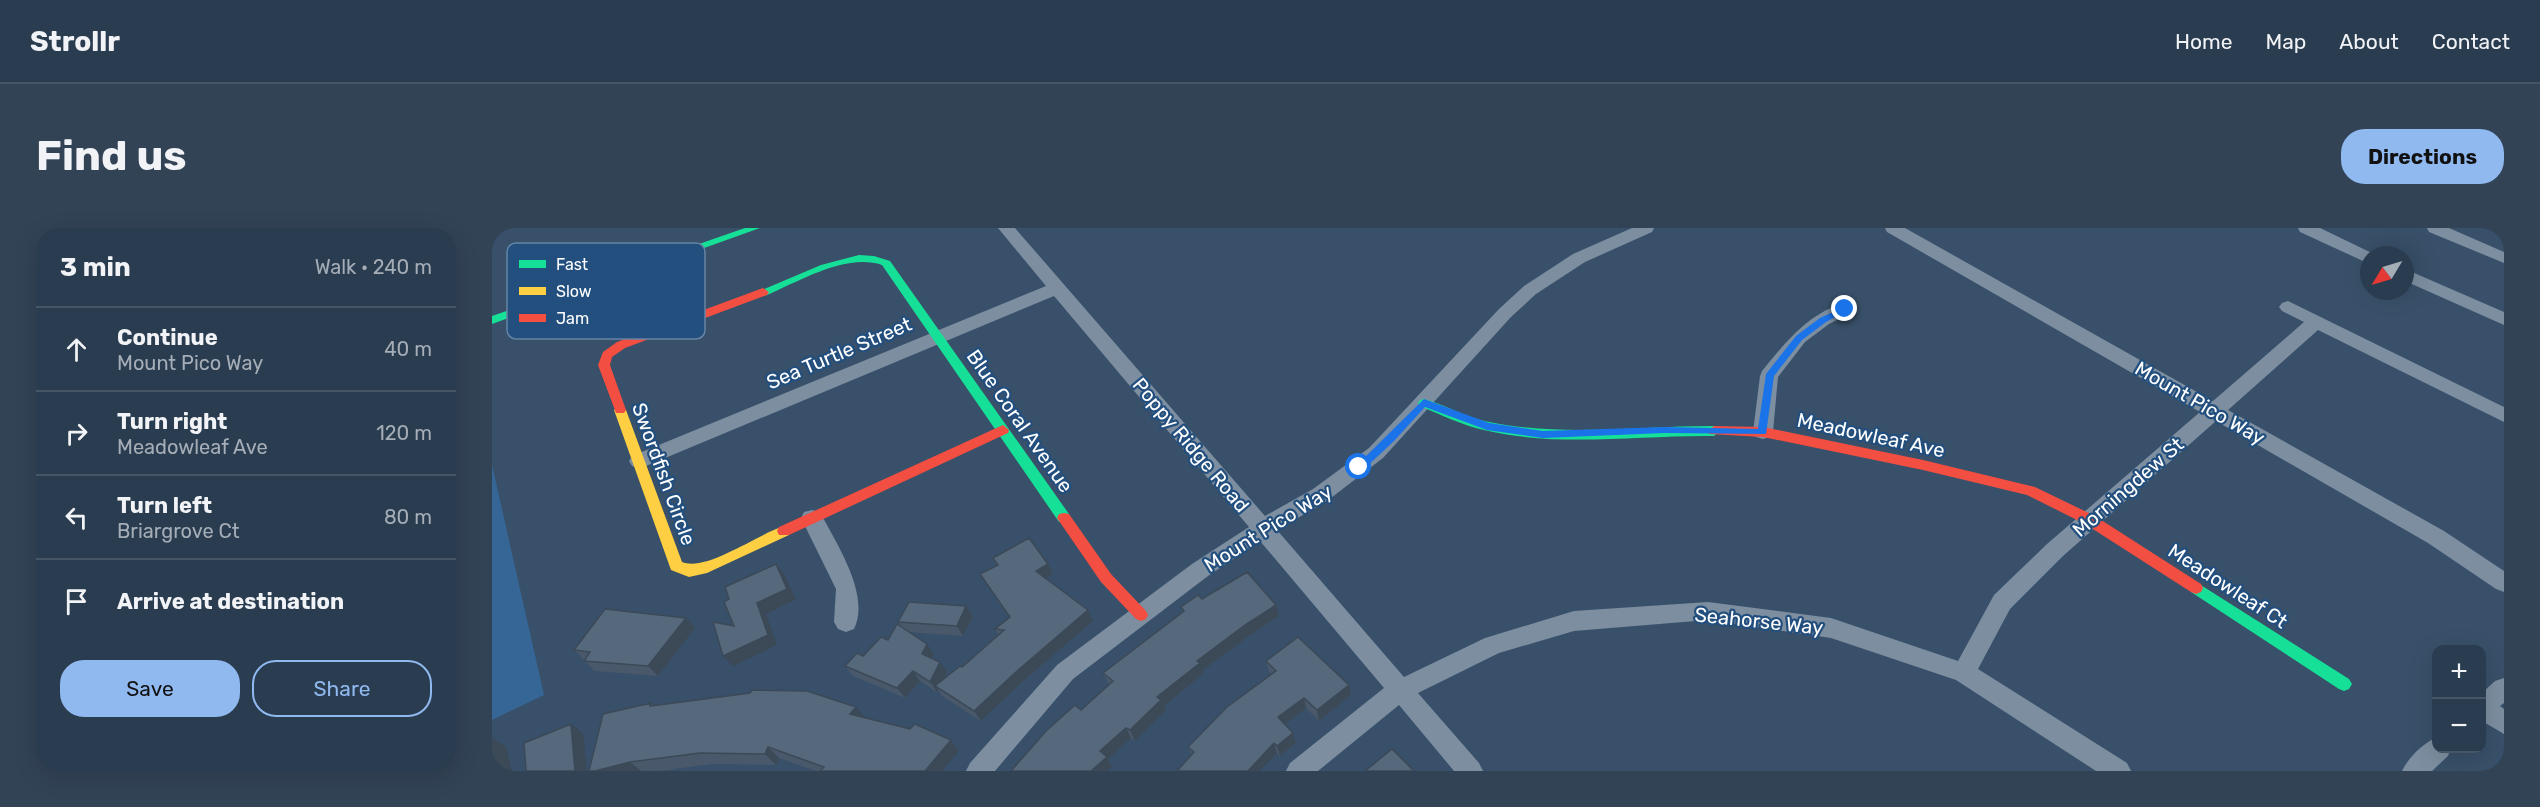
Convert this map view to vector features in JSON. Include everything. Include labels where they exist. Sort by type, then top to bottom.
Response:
[{"type":"street","points":[[673,243],[717,228]]},
{"type":"street","points":[[705,245],[755,228]]},
{"type":"street","name":"Poppy Ridge Road","points":[[1006,228],[1470,771]]},
{"type":"street","name":"Mount Pico Way","points":[[979,771],[1065,672],[1200,570],[1263,528],[1320,495],[1359,467],[1391,439],[1505,313],[1530,290],[1579,258],[1646,228]]},
{"type":"street","name":"Mount Pico Way","points":[[1893,228],[2436,537],[2504,583]]},
{"type":"street","points":[[2306,228],[2360,253]]},
{"type":"street","points":[[2435,228],[2504,258]]},
{"type":"street","name":"Blue Coral Avenue","points":[[866,256],[879,257],[886,262],[1106,578],[1141,615]]},
{"type":"street","name":"Swordfish Circle","points":[[705,313],[849,259],[866,256]]},
{"type":"street","points":[[2414,278],[2504,320]]},
{"type":"street","name":"Sea Turtle Street","points":[[639,461],[1058,288]]},
{"type":"street","points":[[2288,307],[2504,416]]},
{"type":"street","points":[[1763,432],[1769,376],[1799,338],[1823,320],[1845,309]]},
{"type":"street","points":[[492,320],[507,315]]},
{"type":"street","name":"Morningdew St","points":[[1964,673],[2002,602],[2055,550],[2317,321]]},
{"type":"street","name":"Swordfish Circle","points":[[637,339],[607,355],[604,365],[676,566],[689,571],[707,567],[1003,430]]},
{"type":"street","name":"Meadowleaf Ave","points":[[1424,403],[1487,427],[1543,435],[1665,430],[1763,432],[1923,465],[2030,491],[2090,520]]},
{"type":"street","points":[[812,518],[847,589],[846,622]]},
{"type":"street","name":"Meadowleaf Ct","points":[[2090,520],[2344,684]]},
{"type":"street","name":"Seahorse Way","points":[[1299,771],[1400,690],[1493,645],[1574,621],[1708,611],[1831,628],[1964,673],[2118,771]]},
{"type":"street","points":[[2486,704],[2504,688]]},
{"type":"street","points":[[2486,711],[2504,723]]},
{"type":"street","points":[[2415,771],[2434,753]]},
{"type":"shaded area","points":[[492,465],[544,695],[492,720]]},
{"type":"building","points":[[1029,538],[1048,564],[1036,571],[1088,610],[974,711],[935,686],[960,666],[962,667],[1004,630],[995,629],[1010,617],[980,574],[998,565],[993,558]]},
{"type":"building","points":[[776,564],[787,589],[757,603],[768,635],[723,656],[713,622],[734,626],[724,602],[729,599],[725,587]]},
{"type":"building","points":[[1247,572],[1276,605],[1197,661],[1200,663],[1157,697],[1161,700],[1130,730],[1126,728],[1100,751],[1107,757],[1091,771],[1011,771],[1046,731],[1075,705],[1081,710],[1113,681],[1103,673],[1184,611],[1181,607],[1198,595],[1202,599]]},
{"type":"building","points":[[909,602],[966,606],[957,626],[898,622]]},
{"type":"building","points":[[605,609],[686,618],[648,666],[584,661],[590,652],[574,650]]},
{"type":"building","points":[[897,624],[927,644],[922,654],[940,662],[930,682],[913,671],[897,688],[845,666],[857,653],[863,656],[881,637],[888,640]]},
{"type":"building","points":[[1298,637],[1349,685],[1317,710],[1304,698],[1278,717],[1293,733],[1277,746],[1274,743],[1248,771],[1177,771],[1194,752],[1188,747],[1227,707],[1276,671],[1266,661]]},
{"type":"building","points":[[752,690],[807,691],[856,707],[850,714],[910,729],[915,724],[951,740],[925,771],[820,771],[824,767],[768,747],[765,754],[700,753],[630,762],[589,771],[603,714],[651,703],[650,706],[750,693]]},
{"type":"building","points":[[571,724],[575,771],[526,771],[524,743]]},
{"type":"building","points":[[492,747],[498,771],[492,771]]},
{"type":"building","points":[[1392,749],[1414,771],[1365,771]]},
{"type":"traffic: fast","points":[[705,245],[755,228]]},
{"type":"traffic: fast","points":[[763,292],[843,262],[874,259],[886,263],[1064,518]]},
{"type":"traffic: fast","points":[[492,320],[507,315]]},
{"type":"traffic: fast","points":[[1424,403],[1473,423],[1516,432],[1572,435],[1714,431]]},
{"type":"traffic: fast","points":[[2196,588],[2344,684]]},
{"type":"traffic: slow","points":[[620,410],[676,566],[689,571],[707,567],[784,531]]},
{"type":"traffic: jam","points":[[705,314],[763,292]]},
{"type":"traffic: jam","points":[[620,410],[604,365],[607,355],[621,345],[637,339]]},
{"type":"traffic: jam","points":[[784,531],[1003,430]]},
{"type":"traffic: jam","points":[[1714,431],[1763,432],[1923,465],[2030,491],[2090,520],[2196,588]]},
{"type":"traffic: jam","points":[[1064,518],[1106,578],[1141,615]]},
{"type":"route","points":[[1359,467],[1391,439],[1424,403],[1487,427],[1543,435],[1665,430],[1763,432],[1769,376],[1799,338],[1823,320],[1845,309]]}]
